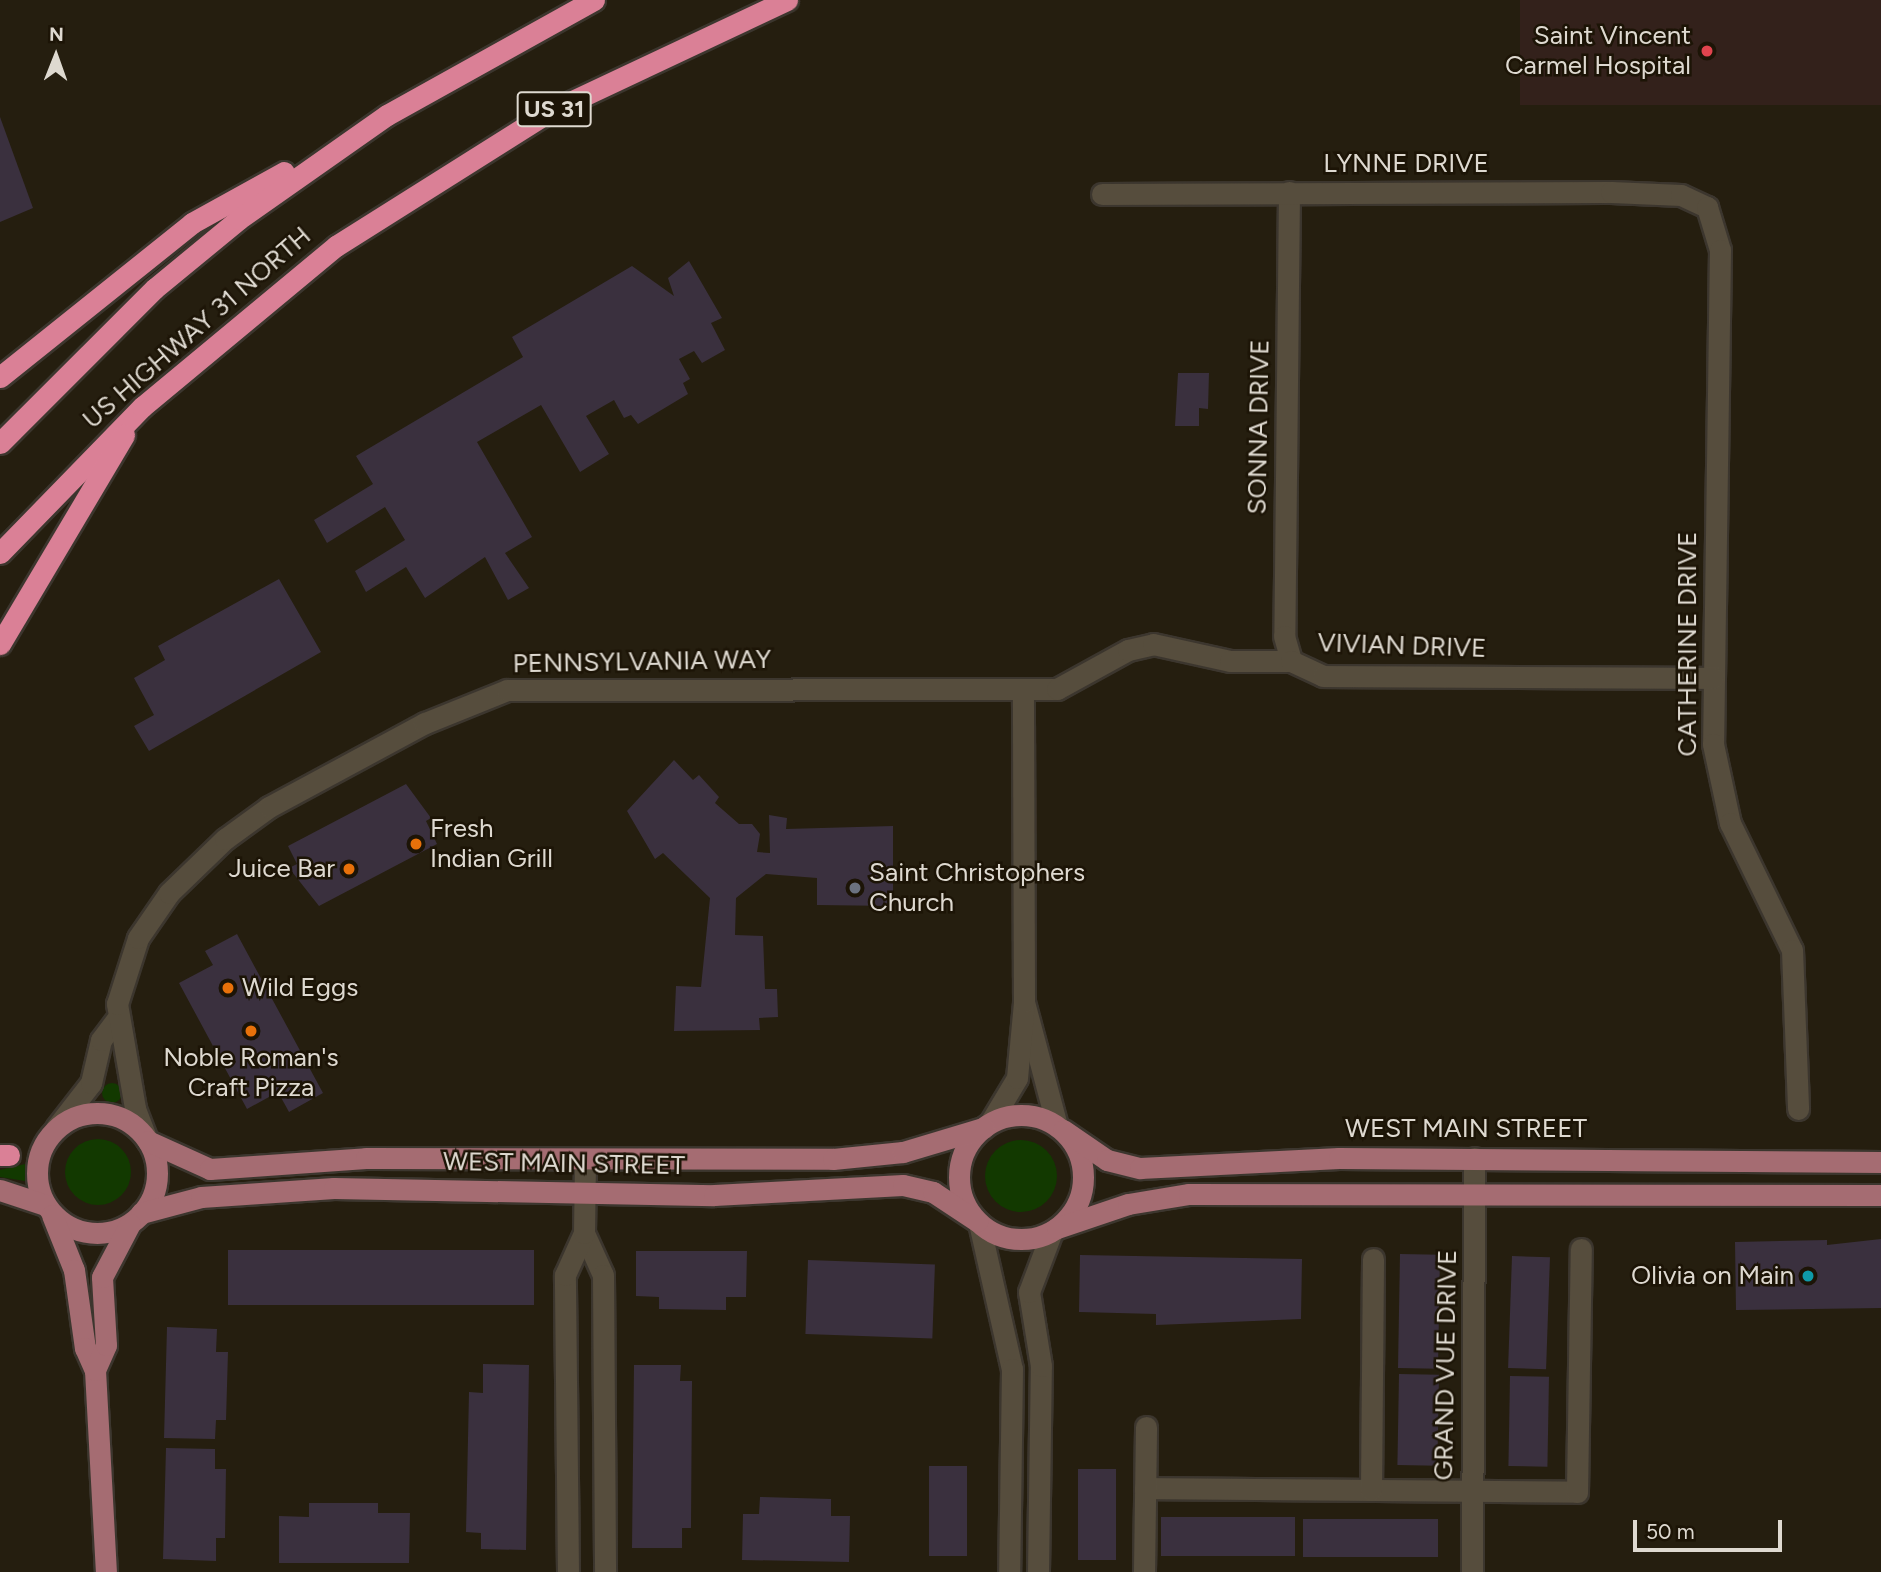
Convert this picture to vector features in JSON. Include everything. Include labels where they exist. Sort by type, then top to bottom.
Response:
[{"type":"highway","points":[[0,377],[192,223],[594,0]]},
{"type":"highway","name":"US HIGHWAY 31 NORTH","points":[[0,553],[142,407],[278,289],[467,159],[629,71],[788,0]]},
{"type":"highway","points":[[0,443],[182,265],[387,116]]},
{"type":"highway","points":[[0,644],[142,407]]},
{"type":"main road","points":[[3,1156],[53,1132],[79,1115],[105,1113],[129,1122],[148,1141],[157,1174],[136,1218],[102,1277],[106,1345],[95,1370]]},
{"type":"main road","points":[[1055,1229],[1075,1208],[1083,1185],[1077,1149],[1060,1128],[1027,1115],[986,1125],[959,1170],[963,1199],[978,1222],[1010,1238],[1055,1229],[1128,1203],[1189,1194],[1475,1192],[1881,1195]]},
{"type":"main road","name":"WEST MAIN STREET","points":[[148,1141],[211,1169],[366,1157],[585,1161],[863,1158],[986,1125]]},
{"type":"main road","name":"WEST MAIN STREET","points":[[1060,1128],[1107,1160],[1140,1168],[1229,1159],[1474,1158],[1881,1162]]},
{"type":"main road","points":[[53,1132],[37,1165],[48,1209],[74,1270],[85,1348],[95,1370],[106,1572]]},
{"type":"main road","name":"WEST MAIN STREET","points":[[136,1218],[201,1197],[297,1190],[812,1194],[910,1185],[933,1192],[978,1222]]},
{"type":"main road","points":[[0,1190],[48,1209],[85,1232],[136,1218]]},
{"type":"street","name":"SONNA DRIVE","points":[[1289,192],[1284,636],[1292,661]]},
{"type":"street","name":"LYNNE DRIVE","points":[[1102,194],[1611,192],[1681,195],[1707,207]]},
{"type":"street","name":"CATHERINE DRIVE","points":[[1707,207],[1720,250],[1713,744],[1722,800],[1794,962],[1798,1109]]},
{"type":"street","name":"VIVIAN DRIVE","points":[[1023,691],[1057,689],[1128,650],[1153,644],[1230,661],[1292,661],[1323,676],[1713,678]]},
{"type":"street","name":"PENNSYLVANIA WAY","points":[[148,1141],[116,1020],[121,980],[138,938],[208,853],[270,807],[478,699],[558,686],[1023,691]]},
{"type":"street","points":[[986,1125],[1017,1078],[1024,1002],[1023,691]]},
{"type":"street","points":[[1024,1002],[1060,1128]]},
{"type":"street","name":"PENNSYLVANIA WAY","points":[[53,1132],[91,1083],[101,1040],[116,1020]]},
{"type":"street","name":"GRAND VUE DRIVE","points":[[1472,1572],[1474,1158]]},
{"type":"street","points":[[568,1572],[565,1275],[584,1233],[585,1161]]},
{"type":"street","points":[[978,1222],[1012,1368],[1009,1572]]},
{"type":"street","points":[[1038,1572],[1041,1366],[1029,1292],[1055,1229]]},
{"type":"street","points":[[584,1233],[603,1275],[605,1572]]},
{"type":"street","points":[[1146,1488],[1577,1493],[1581,1249]]},
{"type":"street","points":[[1371,1490],[1373,1259]]},
{"type":"street","points":[[1144,1572],[1146,1427]]},
{"type":"shaded area","name":"Saint Vincent Carmel Hospital","points":[[1520,0],[1881,0],[1881,105],[1520,105]]},
{"type":"green space","points":[[108,1083],[116,1083],[122,1093],[116,1103],[108,1103],[102,1097],[102,1089]]},
{"type":"green space","points":[[98,1139],[121,1149],[131,1172],[121,1195],[98,1205],[75,1195],[65,1172],[75,1149]]},
{"type":"green space","points":[[1028,1140],[1047,1150],[1055,1162],[1055,1190],[1047,1202],[1035,1210],[1014,1212],[995,1202],[987,1190],[985,1169],[995,1150],[1007,1142]]},
{"type":"green space","points":[[25,1164],[25,1181],[0,1177],[0,1170]]},
{"type":"building","points":[[0,117],[33,208],[0,222]]},
{"type":"building","points":[[689,261],[722,318],[711,323],[725,350],[702,363],[694,351],[679,359],[690,379],[683,383],[688,394],[638,424],[631,415],[624,418],[614,400],[586,416],[609,454],[580,472],[541,405],[477,442],[532,537],[505,553],[529,588],[508,600],[485,557],[425,598],[406,567],[366,592],[355,571],[405,540],[385,507],[327,543],[314,520],[373,484],[356,456],[523,357],[512,337],[632,266],[674,296],[668,278]]},
{"type":"building","points":[[1178,373],[1209,373],[1208,409],[1199,408],[1199,426],[1175,426]]},
{"type":"building","points":[[279,579],[321,652],[149,751],[134,726],[154,715],[134,678],[165,660],[158,646]]},
{"type":"building","name":"Saint Christophers Church","points":[[674,760],[693,780],[699,775],[719,797],[715,803],[739,824],[752,824],[760,834],[757,852],[770,853],[769,815],[787,818],[786,829],[893,826],[893,906],[817,905],[817,878],[766,874],[736,898],[735,935],[763,936],[765,989],[777,989],[778,1017],[759,1018],[760,1030],[674,1031],[676,986],[701,987],[710,898],[663,853],[655,859],[627,811]]},
{"type":"building","points":[[406,784],[431,818],[426,821],[437,844],[319,906],[289,868],[297,864],[288,846]]},
{"type":"building","points":[[237,934],[323,1093],[289,1112],[278,1092],[247,1109],[179,983],[213,965],[205,951]]},
{"type":"building","name":"Olivia on Main","points":[[1881,1239],[1881,1308],[1736,1310],[1735,1242],[1827,1240],[1827,1245]]},
{"type":"building","points":[[228,1250],[534,1250],[534,1305],[228,1305]]},
{"type":"building","points":[[636,1251],[747,1251],[746,1297],[726,1297],[726,1310],[659,1309],[659,1297],[636,1296]]},
{"type":"building","points":[[1400,1254],[1440,1255],[1438,1369],[1398,1368]]},
{"type":"building","points":[[1080,1255],[1302,1259],[1301,1319],[1156,1325],[1156,1314],[1079,1312]]},
{"type":"building","points":[[1512,1256],[1550,1257],[1546,1369],[1508,1368]]},
{"type":"building","points":[[808,1260],[935,1264],[932,1338],[805,1334]]},
{"type":"building","points":[[167,1327],[217,1329],[216,1352],[228,1352],[226,1420],[216,1420],[215,1439],[164,1438]]},
{"type":"building","points":[[483,1364],[529,1365],[526,1550],[481,1549],[481,1533],[466,1532],[469,1392],[483,1393]]},
{"type":"building","points":[[634,1365],[681,1365],[680,1381],[692,1381],[691,1528],[682,1528],[682,1548],[632,1548]]},
{"type":"building","points":[[1399,1374],[1439,1375],[1437,1466],[1397,1465]]},
{"type":"building","points":[[1510,1376],[1549,1377],[1547,1467],[1508,1466]]},
{"type":"building","points":[[166,1448],[215,1449],[215,1469],[226,1469],[225,1538],[216,1538],[216,1561],[163,1559]]},
{"type":"building","points":[[929,1466],[967,1466],[967,1556],[929,1556]]},
{"type":"building","points":[[1078,1469],[1116,1469],[1116,1560],[1078,1560]]},
{"type":"building","points":[[760,1497],[831,1499],[831,1516],[850,1516],[849,1562],[742,1560],[743,1514],[759,1514]]},
{"type":"building","points":[[309,1503],[378,1503],[378,1513],[410,1513],[409,1563],[279,1563],[279,1516],[309,1517]]},
{"type":"building","points":[[1161,1517],[1295,1517],[1295,1556],[1161,1556]]},
{"type":"building","points":[[1303,1519],[1438,1519],[1438,1557],[1303,1557]]},
{"type":"place","name":"Saint Vincent Carmel Hospital","points":[[1707,51]]},
{"type":"place","name":"Fresh Indian Grill","points":[[416,844]]},
{"type":"place","name":"Juice Bar","points":[[349,869]]},
{"type":"place","name":"Saint Christophers Church","points":[[855,888]]},
{"type":"place","name":"Wild Eggs","points":[[228,988]]},
{"type":"place","name":"Noble Roman's Craft Pizza","points":[[251,1031]]},
{"type":"place","name":"Olivia on Main","points":[[1808,1276]]}]
